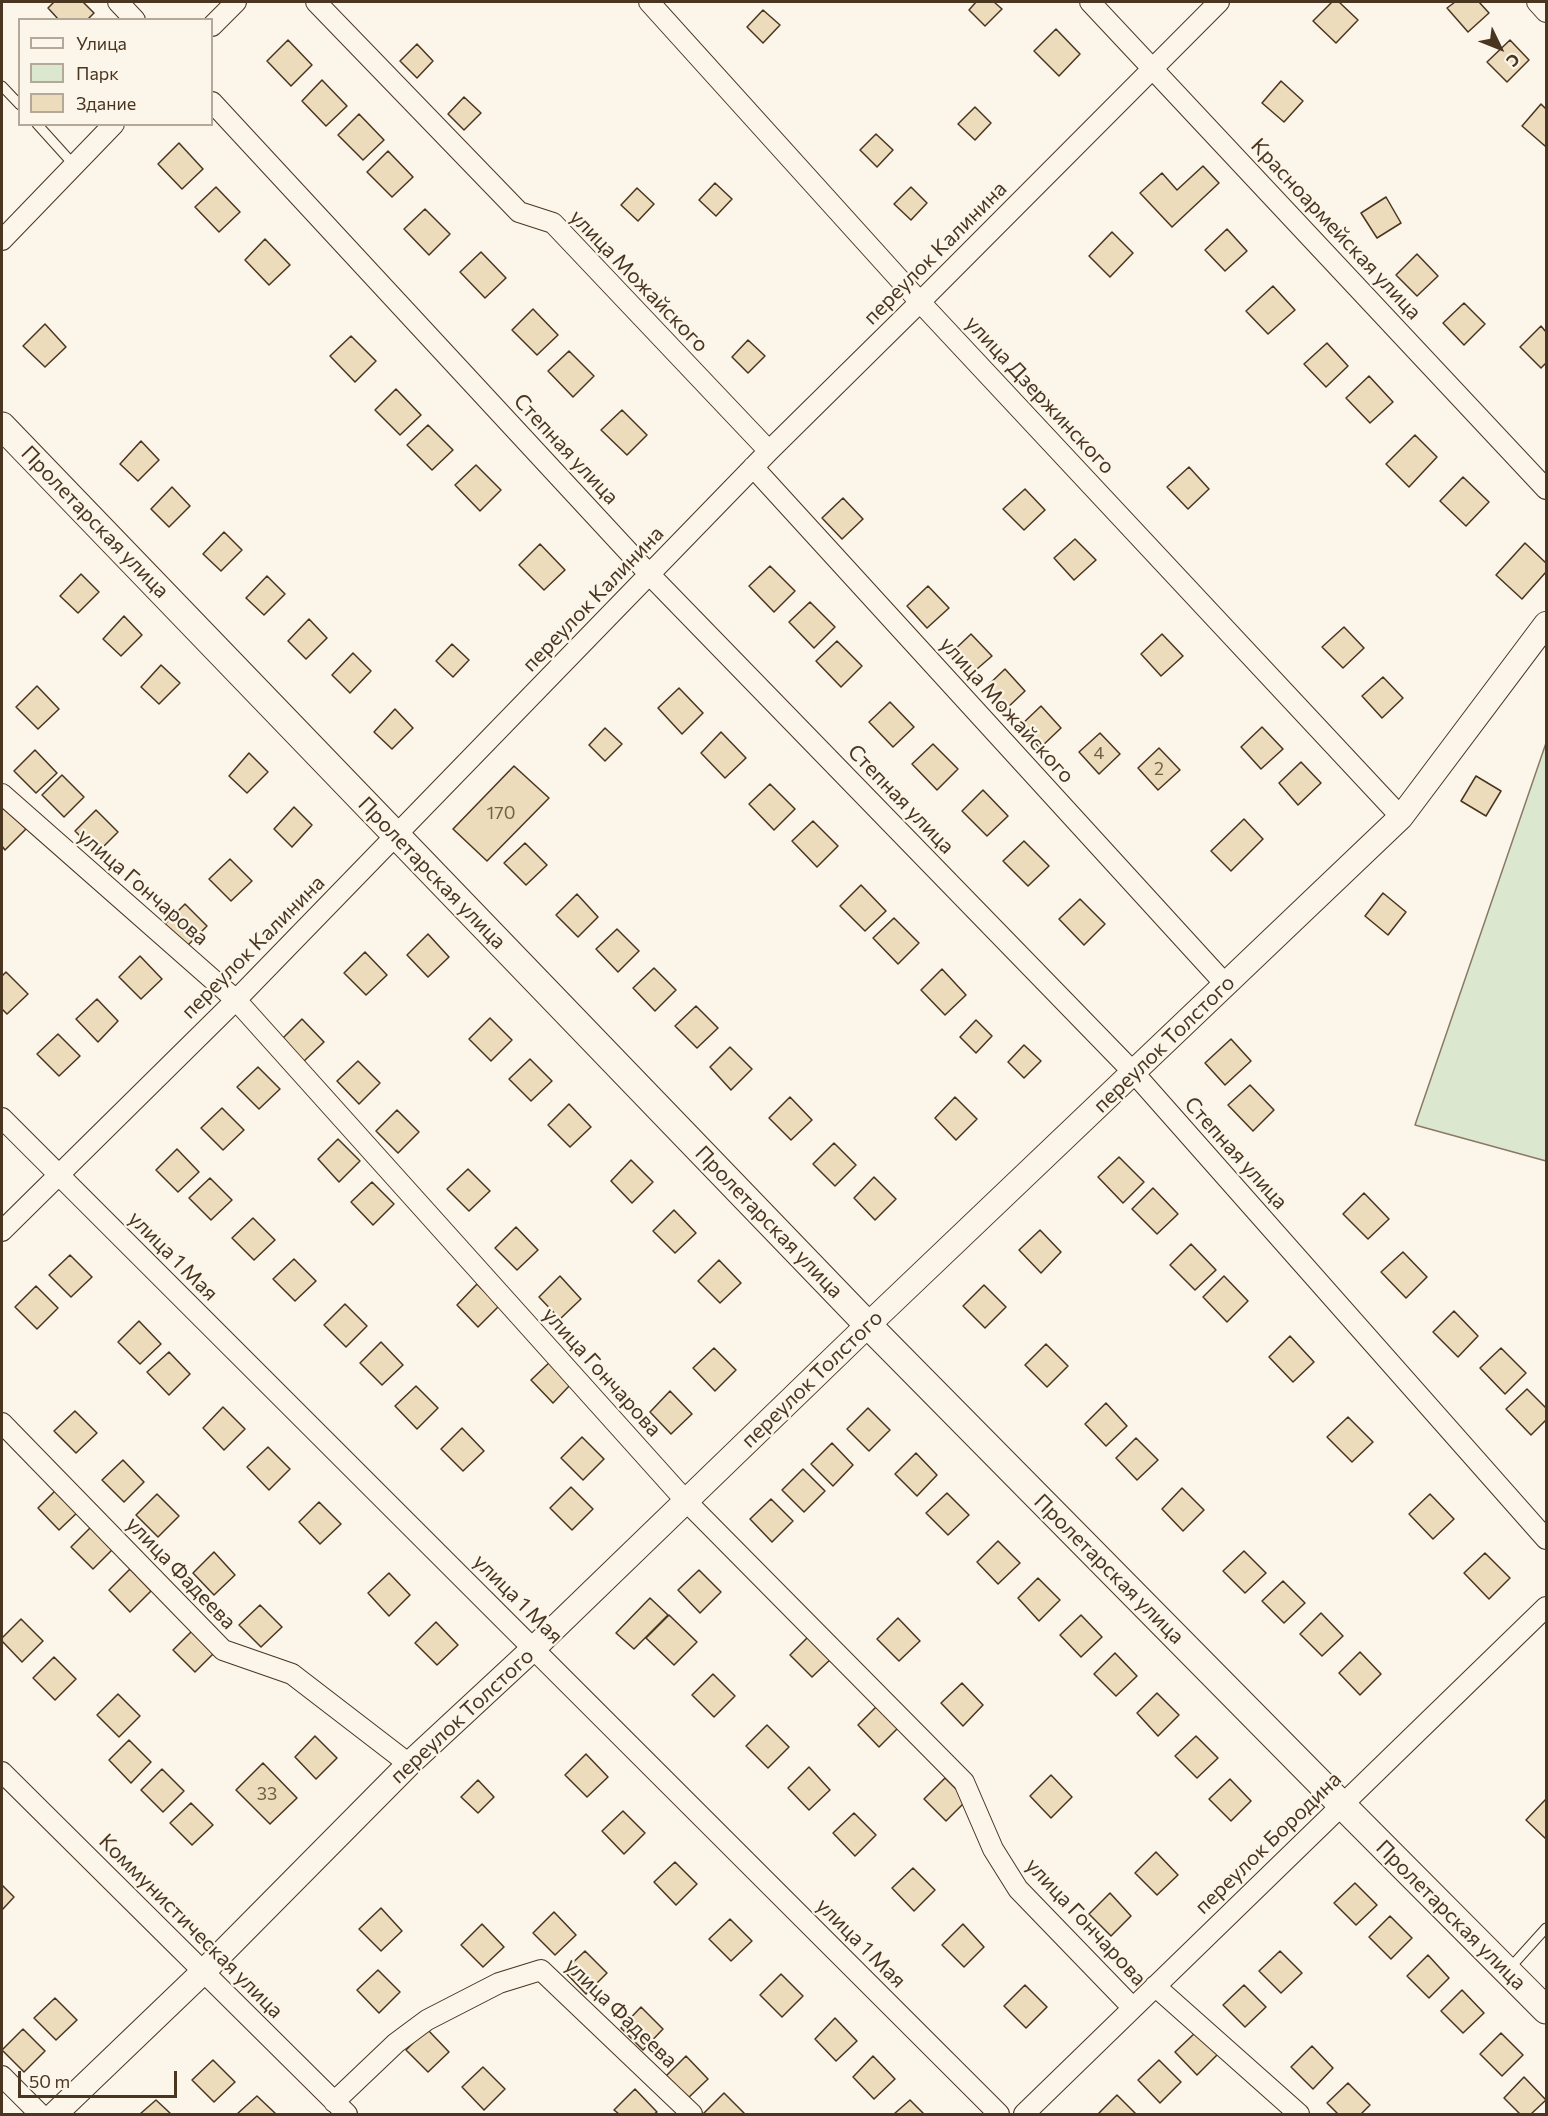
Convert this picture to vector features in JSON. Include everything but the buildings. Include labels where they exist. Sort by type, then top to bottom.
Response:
[{"type":"main road","name":"Пролетарская улица","points":[[2,426],[868,1325],[1546,2010]]},
{"type":"street","points":[[118,2],[133,18]]},
{"type":"street","points":[[213,25],[236,2]]},
{"type":"street","name":"улица Можайского","points":[[316,2],[519,212],[553,223],[769,451]]},
{"type":"street","name":"улица Дзержинского","points":[[649,2],[920,302],[1401,817]]},
{"type":"street","name":"Красноармейская улица","points":[[1090,2],[1546,489]]},
{"type":"street","name":"переулок Калинина","points":[[2,1231],[236,1000],[753,467],[1219,2]]},
{"type":"street","points":[[1537,2],[1546,12]]},
{"type":"street","name":"Степная улица","points":[[213,103],[650,575],[1134,1073],[1546,1539]]},
{"type":"street","points":[[2,240],[112,126]]},
{"type":"street","name":"улица Можайского","points":[[753,467],[1226,985]]},
{"type":"street","name":"переулок Толстого","points":[[55,2115],[202,1972],[409,1764],[534,1648],[685,1500],[1401,817],[1546,624]]},
{"type":"street","name":"улица Гончарова","points":[[2,794],[236,1000],[685,1500],[964,1782],[993,1849],[1018,1889],[1133,2008]]},
{"type":"street","name":"улица 1 Мая","points":[[2,1118],[999,2115]]},
{"type":"street","name":"улица Фадеева","points":[[2,1423],[223,1650],[292,1674],[409,1764]]},
{"type":"street","name":"переулок Бородина","points":[[1024,2115],[1546,1607]]},
{"type":"street","name":"Коммунистическая улица","points":[[2,1772],[341,2108]]},
{"type":"street","name":"улица Фадеева","points":[[341,2108],[396,2043],[428,2020],[469,2001],[499,1983],[541,1970],[692,2115]]},
{"type":"street","name":"улица Гончарова","points":[[1155,1986],[1299,2115]]},
{"type":"street","points":[[2,2076],[40,2115]]},
{"type":"lane","points":[[2,86],[18,103]]},
{"type":"lane","points":[[39,126],[74,165]]},
{"type":"lane","points":[[1508,1971],[1546,1928]]},
{"type":"green space","points":[[1546,743],[1546,1161],[1415,1125]]}]
